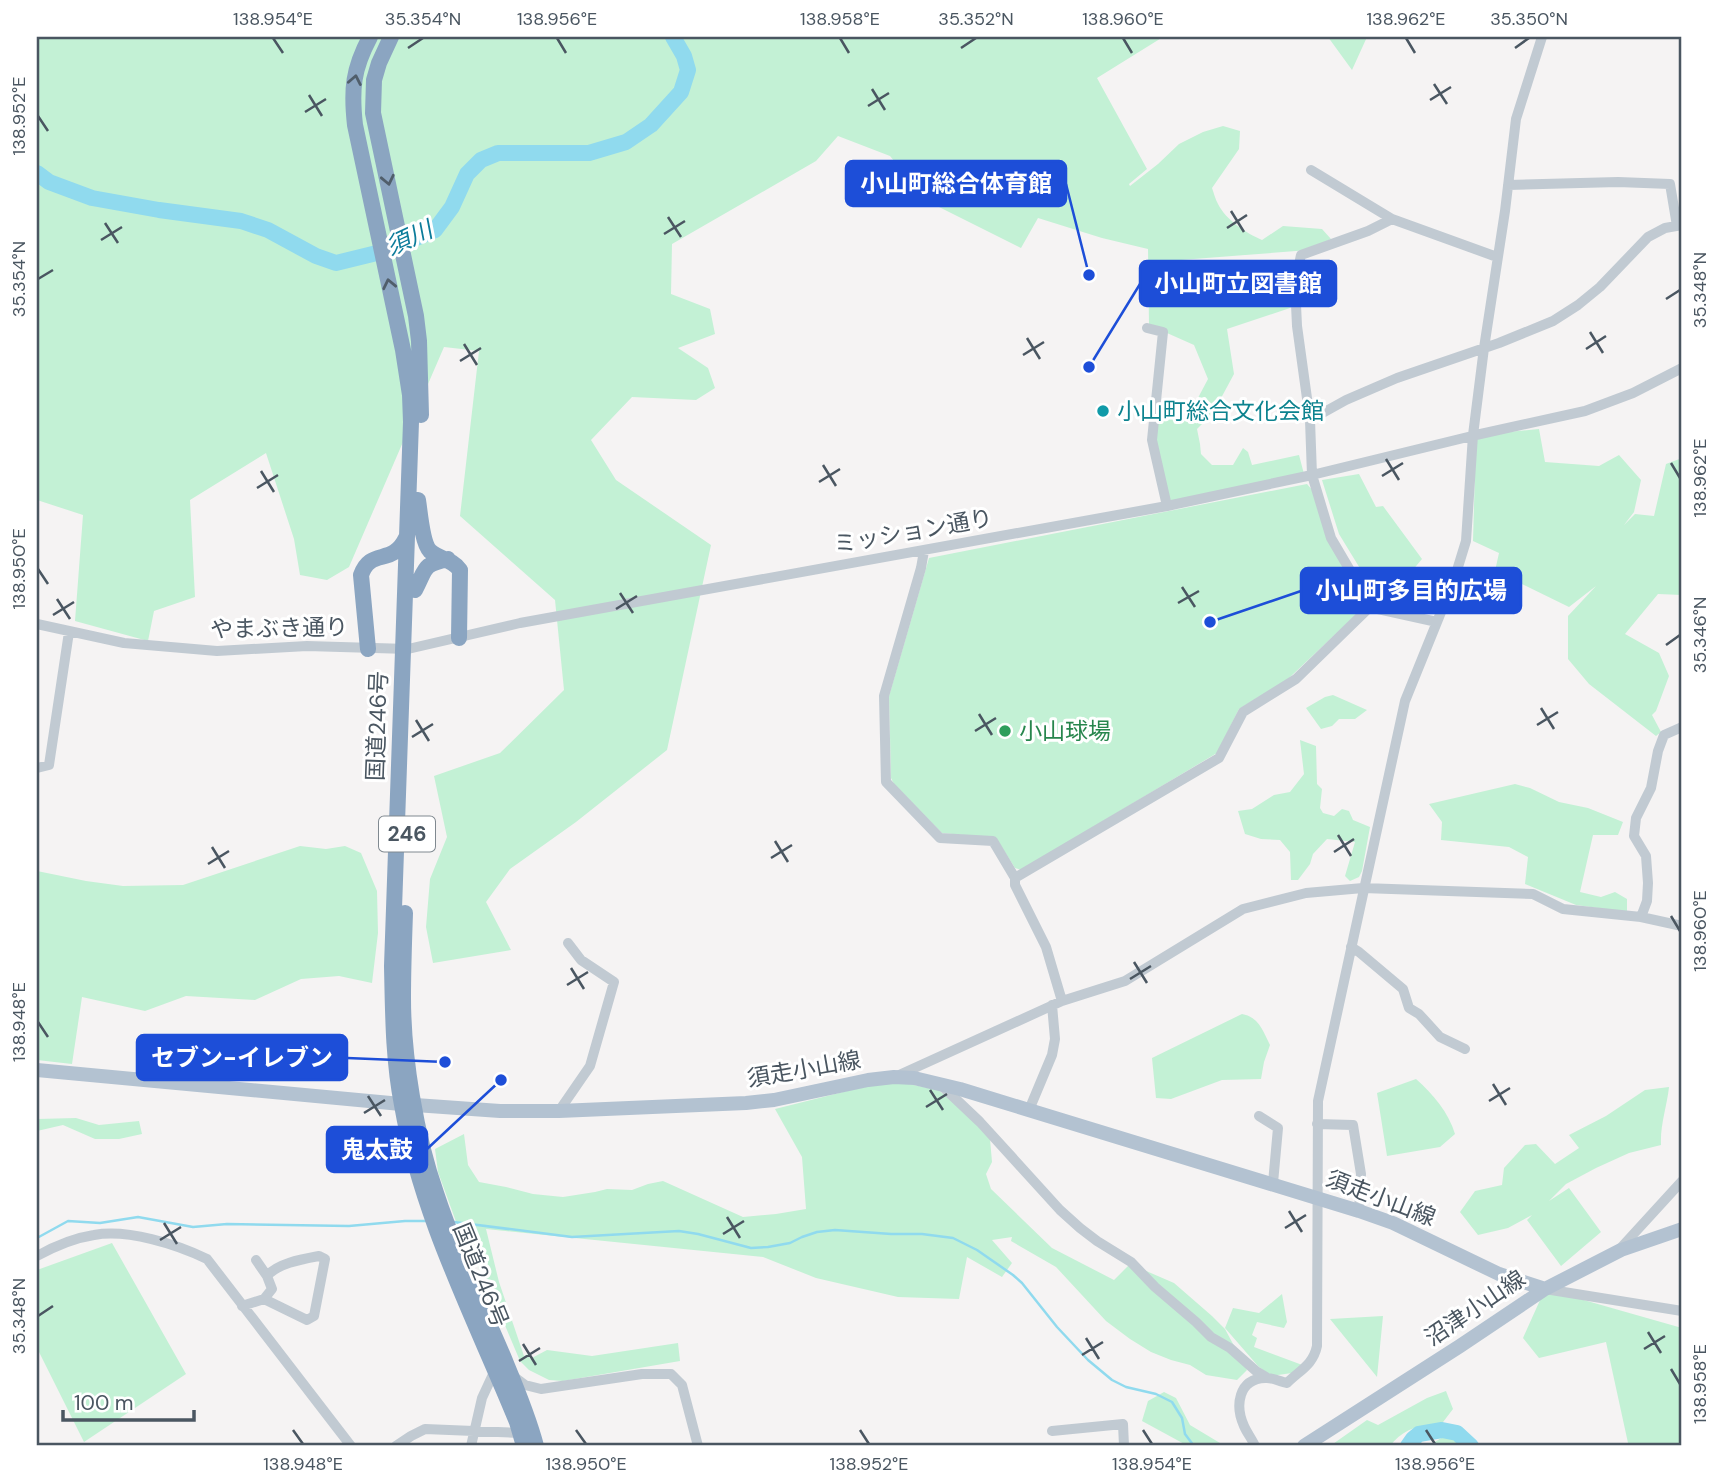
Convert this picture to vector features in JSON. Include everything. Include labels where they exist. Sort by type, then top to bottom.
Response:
[{"type":"highway","points":[[370,37],[355,74],[352,97],[355,125],[403,350],[410,396],[405,634]]},
{"type":"highway","points":[[391,37],[374,79],[373,113],[416,316],[421,389],[415,590],[405,634]]},
{"type":"highway","points":[[418,500],[426,544],[431,552],[448,559],[460,570],[459,638]]},
{"type":"highway","points":[[368,649],[360,575],[368,562],[394,554],[407,535]]},
{"type":"highway","points":[[378,558],[392,562],[399,574],[405,634]]},
{"type":"highway","points":[[415,590],[430,564],[448,559]]},
{"type":"highway","name":"国道246号","points":[[405,634],[407,669],[391,966],[393,1029],[430,1195],[503,1372],[522,1439]]},
{"type":"highway","name":"国道246号","points":[[503,1372],[526,1413],[536,1446]]},
{"type":"main road","name":"須走小山線","points":[[37,1070],[408,1105],[500,1111],[746,1104],[868,1080],[914,1078],[939,1083],[1359,1211],[1393,1223],[1499,1274],[1545,1289]]},
{"type":"main road","name":"沼津小山線","points":[[1304,1446],[1545,1289],[1616,1253],[1682,1229]]},
{"type":"street","points":[[939,1083],[980,1122],[1060,1210],[1097,1241],[1130,1262],[1211,1337],[1230,1348],[1266,1377],[1287,1383],[1306,1367],[1317,1346],[1318,1101],[1405,701],[1454,580],[1465,541],[1473,435],[1516,118],[1542,37]]},
{"type":"street","points":[[1311,170],[1392,219],[1497,257]]},
{"type":"street","points":[[1310,420],[1346,400],[1397,378],[1553,321],[1600,287],[1648,237],[1665,228],[1680,225],[1676,184],[1618,182],[1508,185]]},
{"type":"street","points":[[1392,219],[1368,231],[1301,255],[1295,284],[1297,326],[1310,420],[1312,475],[1331,538],[1371,606],[1437,622]]},
{"type":"street","points":[[1147,328],[1163,332],[1152,440],[1167,506]]},
{"type":"street","name":"ミッション通り","points":[[520,623],[1167,506],[1312,475],[1473,435],[1585,411],[1633,393],[1682,368]]},
{"type":"street","points":[[924,551],[884,696],[886,782],[940,838],[993,841],[1015,878],[1015,885],[1046,947],[1057,1003],[1055,1039],[1052,1055],[1029,1110]]},
{"type":"street","points":[[1015,878],[1219,758],[1243,712],[1296,679],[1371,606]]},
{"type":"street","name":"やまぶき通り","points":[[37,624],[140,646],[218,651],[307,646],[408,649],[520,623]]},
{"type":"street","points":[[37,768],[49,765],[69,632]]},
{"type":"street","points":[[1641,917],[1647,901],[1648,883],[1646,856],[1634,836],[1636,818],[1651,788],[1664,735],[1682,727]]},
{"type":"street","points":[[894,1077],[1057,1003],[1125,981],[1243,909],[1306,893],[1363,888],[1533,894],[1563,909],[1641,917],[1682,926]]},
{"type":"street","points":[[559,1111],[590,1066],[614,982],[581,960],[568,943]]},
{"type":"street","points":[[1351,947],[1403,989],[1409,1008],[1419,1014],[1440,1037],[1465,1049]]},
{"type":"street","points":[[1259,1116],[1278,1128],[1273,1183]]},
{"type":"street","points":[[1317,1124],[1353,1125],[1361,1174],[1359,1211]]},
{"type":"street","points":[[1616,1253],[1682,1181]]},
{"type":"street","points":[[37,1256],[75,1239],[117,1233],[188,1250],[207,1259],[351,1446]]},
{"type":"street","points":[[264,1298],[307,1320],[314,1316],[325,1259],[319,1256],[302,1259],[272,1270],[267,1276]]},
{"type":"street","points":[[242,1306],[264,1298],[272,1289],[256,1260]]},
{"type":"street","points":[[1545,1289],[1682,1311]]},
{"type":"street","points":[[471,1446],[482,1398],[503,1372],[530,1388],[541,1389],[642,1374],[671,1374],[682,1385],[698,1446]]},
{"type":"street","points":[[1255,1446],[1242,1424],[1240,1400],[1248,1382],[1266,1377]]},
{"type":"street","points":[[1052,1431],[1123,1424],[1125,1446]]},
{"type":"street","points":[[396,1446],[425,1429],[522,1439]]},
{"type":"green space","points":[[37,37],[1163,37],[1097,78],[1147,169],[1129,184],[1130,186],[1179,144],[1223,126],[1240,131],[1239,149],[1212,188],[1217,202],[1231,221],[1262,240],[1283,226],[1322,229],[1331,239],[1309,250],[1181,260],[1185,277],[1212,305],[1295,283],[1296,306],[1227,329],[1234,374],[1213,413],[1197,429],[1201,454],[1212,465],[1233,465],[1243,448],[1248,452],[1252,465],[1299,455],[1304,474],[1167,503],[1151,453],[1160,409],[1190,413],[1208,379],[1194,345],[1149,325],[1148,249],[1038,218],[1021,248],[927,201],[890,156],[838,136],[816,161],[672,244],[671,294],[710,309],[715,334],[678,348],[708,368],[715,388],[696,400],[632,397],[591,440],[616,480],[711,545],[667,750],[576,822],[510,869],[486,902],[511,950],[433,963],[426,927],[430,879],[447,837],[434,776],[500,753],[564,690],[555,600],[460,516],[479,351],[444,347],[349,567],[327,580],[300,575],[294,539],[266,453],[190,500],[195,597],[154,611],[148,641],[75,621],[83,515],[37,500]]},
{"type":"green space","points":[[1328,37],[1367,37],[1352,70]]},
{"type":"green space","points":[[1539,429],[1545,462],[1599,466],[1619,455],[1641,480],[1634,512],[1624,525],[1635,514],[1654,516],[1666,464],[1682,458],[1682,595],[1658,594],[1625,634],[1659,653],[1669,676],[1652,715],[1661,732],[1656,736],[1589,684],[1568,659],[1568,616],[1596,586],[1569,607],[1495,571],[1499,553],[1473,541],[1476,435]]},
{"type":"green space","points":[[1359,474],[1376,507],[1383,506],[1422,559],[1386,602],[1375,593],[1339,534],[1322,480]]},
{"type":"green space","points":[[1307,484],[1313,491],[1364,601],[1363,608],[1288,679],[1239,709],[1217,753],[1021,870],[1015,868],[996,838],[942,833],[894,784],[891,778],[889,696],[929,558]]},
{"type":"green space","points":[[1333,695],[1367,710],[1355,719],[1339,719],[1332,726],[1321,729],[1306,708]]},
{"type":"green space","points":[[1300,740],[1316,746],[1317,784],[1322,789],[1320,808],[1323,813],[1334,816],[1342,809],[1349,811],[1353,820],[1370,827],[1362,871],[1359,877],[1350,881],[1345,876],[1355,842],[1327,839],[1313,854],[1310,864],[1298,880],[1291,880],[1290,852],[1280,840],[1261,839],[1245,834],[1238,811],[1252,809],[1274,795],[1290,792],[1304,774]]},
{"type":"green space","points":[[1515,784],[1559,802],[1588,808],[1623,822],[1618,835],[1593,835],[1580,892],[1601,897],[1615,892],[1627,899],[1627,912],[1576,905],[1525,884],[1528,857],[1509,847],[1441,840],[1442,822],[1429,804]]},
{"type":"green space","points":[[300,846],[326,849],[345,846],[361,853],[377,891],[378,933],[372,983],[339,976],[301,979],[255,1000],[186,996],[145,1011],[82,997],[72,1064],[37,1060],[37,871],[123,886],[183,885]]},
{"type":"green space","points":[[1242,1014],[1256,1021],[1270,1045],[1261,1079],[1222,1080],[1171,1099],[1156,1098],[1152,1058]]},
{"type":"green space","points":[[1416,1079],[1440,1104],[1455,1134],[1440,1147],[1387,1156],[1377,1093]]},
{"type":"green space","points":[[894,1081],[938,1090],[959,1106],[990,1139],[992,1162],[986,1174],[991,1189],[1052,1248],[1114,1280],[1130,1264],[1174,1283],[1225,1329],[1247,1370],[1237,1380],[1206,1375],[1190,1365],[1151,1352],[1106,1321],[1056,1267],[1011,1241],[1012,1237],[992,1240],[1012,1263],[1002,1277],[967,1257],[959,1299],[898,1297],[816,1278],[763,1257],[486,1229],[499,1282],[524,1356],[528,1354],[530,1359],[547,1350],[592,1356],[678,1343],[680,1361],[563,1381],[549,1380],[529,1370],[520,1361],[491,1292],[459,1230],[438,1172],[435,1149],[464,1134],[468,1165],[479,1182],[533,1194],[563,1197],[607,1189],[632,1190],[663,1181],[743,1217],[776,1214],[806,1209],[802,1157],[775,1109]]},
{"type":"green space","points":[[1669,1087],[1661,1145],[1629,1153],[1596,1168],[1566,1184],[1549,1201],[1569,1188],[1601,1232],[1561,1266],[1527,1220],[1532,1215],[1508,1228],[1478,1235],[1460,1212],[1475,1191],[1502,1185],[1504,1168],[1525,1145],[1536,1144],[1555,1164],[1579,1148],[1569,1135],[1606,1116],[1645,1090]]},
{"type":"green space","points":[[76,1118],[99,1125],[139,1121],[142,1134],[119,1139],[95,1139],[63,1125],[37,1131],[37,1119]]},
{"type":"green space","points":[[112,1243],[186,1374],[84,1442],[37,1348],[37,1270]]},
{"type":"green space","points":[[1545,1289],[1682,1328],[1682,1446],[1605,1446],[1628,1443],[1606,1342],[1539,1358],[1523,1338]]},
{"type":"green space","points":[[1282,1294],[1287,1322],[1284,1328],[1257,1322],[1252,1335],[1257,1338],[1254,1347],[1305,1366],[1292,1373],[1271,1376],[1258,1366],[1225,1328],[1233,1308],[1259,1313]]},
{"type":"green space","points":[[1383,1316],[1377,1377],[1330,1319]]},
{"type":"green space","points":[[1446,1391],[1453,1409],[1440,1426],[1412,1429],[1390,1446],[1330,1446],[1367,1420],[1378,1425],[1427,1398]]},
{"type":"green space","points":[[1164,1392],[1176,1398],[1190,1425],[1225,1446],[1188,1446],[1142,1421],[1148,1401]]},
{"type":"green space","points":[[1443,1437],[1466,1442],[1471,1446],[1428,1446]]},
{"type":"waterway","name":"須川","points":[[37,173],[49,182],[92,198],[241,221],[268,230],[316,256],[336,263],[385,251],[435,230],[452,207],[467,174],[481,160],[498,153],[589,153],[626,142],[651,125],[681,92],[688,70],[684,56],[673,37]]},
{"type":"waterway","points":[[37,1238],[68,1221],[100,1223],[138,1217],[193,1227],[227,1224],[349,1226],[426,1221]]},
{"type":"waterway","points":[[454,1222],[572,1237],[679,1231],[751,1248],[790,1243],[817,1232],[835,1230],[953,1238],[977,1250],[1022,1283],[1057,1327],[1088,1360],[1112,1380],[1172,1402],[1182,1418],[1185,1434],[1194,1446]]},
{"type":"waterway","points":[[1408,1446],[1419,1434],[1442,1430],[1457,1433],[1471,1446]]},
{"type":"place","name":"小山町総合体育館","points":[[1089,275]]},
{"type":"place","name":"小山町立図書館","points":[[1089,367]]},
{"type":"place","name":"小山町総合文化会館","points":[[1103,411]]},
{"type":"place","name":"小山町多目的広場","points":[[1210,622]]},
{"type":"place","name":"小山球場","points":[[1005,731]]},
{"type":"place","name":"セブン-イレブン","points":[[445,1062]]},
{"type":"place","name":"鬼太鼓","points":[[501,1080]]}]
